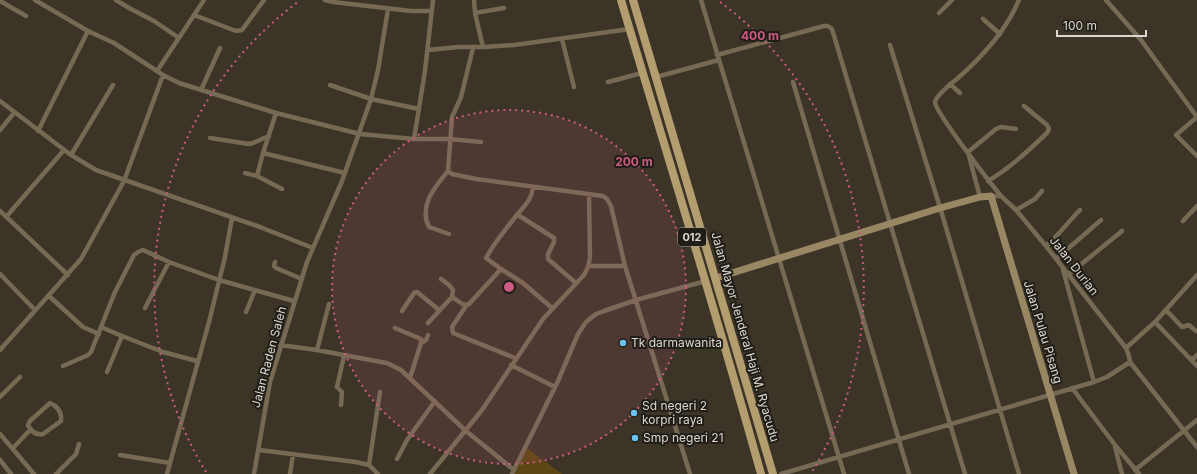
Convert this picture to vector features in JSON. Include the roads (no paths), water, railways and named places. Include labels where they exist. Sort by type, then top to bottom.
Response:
[{"type":"main road","name":"Jalan Mayor Jenderal Haji M. Ryacudu","points":[[621,0],[706,281],[761,474]]},
{"type":"main road","points":[[624,10],[626,5],[625,0]]},
{"type":"main road","name":"Jalan Mayor Jenderal Haji M. Ryacudu","points":[[633,0],[773,474]]},
{"type":"main road","points":[[733,375],[739,377],[744,372]]},
{"type":"main road","points":[[738,395],[742,391],[749,391]]},
{"type":"street","points":[[35,0],[88,31],[114,43],[163,75],[179,83],[276,113],[360,134],[414,139],[449,139],[481,142]]},
{"type":"street","points":[[116,0],[154,21],[179,38]]},
{"type":"street","points":[[157,71],[204,0]]},
{"type":"street","points":[[194,15],[236,31],[242,30],[264,0]]},
{"type":"street","points":[[325,0],[388,9],[432,11]]},
{"type":"street","points":[[414,139],[428,50],[433,0]]},
{"type":"street","points":[[474,0],[475,13],[483,47]]},
{"type":"street","points":[[701,0],[844,474]]},
{"type":"street","points":[[939,12],[952,0]]},
{"type":"street","points":[[960,93],[950,84],[973,64],[1000,34],[1008,24],[1019,0]]},
{"type":"street","points":[[1106,0],[1141,40],[1197,117],[1176,135],[1197,156]]},
{"type":"street","points":[[0,1],[26,16]]},
{"type":"street","points":[[475,13],[504,8]]},
{"type":"street","name":"Jalan Raden Saleh","points":[[254,474],[259,450],[262,419],[280,345],[313,248],[360,134],[371,99],[388,9]]},
{"type":"street","points":[[983,19],[1000,34]]},
{"type":"street","points":[[656,78],[718,57],[824,26],[828,26],[832,29],[965,474]]},
{"type":"street","points":[[428,50],[514,45],[630,29]]},
{"type":"street","points":[[38,130],[88,31]]},
{"type":"street","points":[[562,39],[574,87]]},
{"type":"street","points":[[890,45],[1019,474]]},
{"type":"street","points":[[202,90],[220,48]]},
{"type":"street","points":[[449,234],[429,227],[427,223],[426,206],[430,194],[448,171],[449,139],[452,115],[461,97],[473,48]]},
{"type":"street","points":[[608,82],[642,73]]},
{"type":"street","points":[[0,350],[82,259],[124,181],[163,75]]},
{"type":"street","points":[[793,82],[909,474]]},
{"type":"street","name":"Jalan Durian","points":[[950,84],[937,98],[936,104],[956,136],[988,181],[1016,210],[1046,246],[1126,348],[1130,362]]},
{"type":"street","points":[[71,155],[113,85]]},
{"type":"street","points":[[330,85],[371,99],[419,109]]},
{"type":"street","points":[[0,101],[64,150],[96,170],[232,218],[260,226],[313,248]]},
{"type":"street","points":[[988,181],[1020,159],[1047,133],[1049,129],[1024,106]]},
{"type":"street","points":[[0,130],[14,112]]},
{"type":"street","points":[[257,176],[276,113]]},
{"type":"street","points":[[980,197],[968,152],[996,129],[1001,127],[1016,129]]},
{"type":"street","points":[[210,138],[249,144],[269,136]]},
{"type":"street","points":[[6,216],[64,150]]},
{"type":"street","points":[[263,153],[345,173]]},
{"type":"street","points":[[448,171],[452,174],[476,180],[604,197],[608,201],[625,266],[690,474]]},
{"type":"street","points":[[246,173],[257,176],[282,189]]},
{"type":"street","points":[[533,187],[531,199],[486,257],[523,283],[552,308]]},
{"type":"street","points":[[1016,210],[1035,199],[1042,191]]},
{"type":"street","points":[[430,474],[493,394],[533,331],[552,308],[584,275],[589,266],[590,257],[589,195]]},
{"type":"street","name":"Jalan Pulau Pisang","points":[[990,196],[1074,474]]},
{"type":"street","points":[[716,278],[940,208],[980,197],[1001,196]]},
{"type":"street","points":[[1183,221],[1197,206]]},
{"type":"street","points":[[1046,246],[1062,231],[1069,220],[1080,210]]},
{"type":"street","points":[[0,211],[68,275]]},
{"type":"street","points":[[518,215],[554,238],[554,242],[548,254],[548,259],[576,283]]},
{"type":"street","points":[[167,474],[225,257],[232,218]]},
{"type":"street","points":[[1056,259],[1101,220]]},
{"type":"street","points":[[1068,275],[1122,231]]},
{"type":"street","points":[[63,366],[88,355],[91,352],[115,292],[134,255],[143,250],[169,262],[219,280],[294,301]]},
{"type":"street","points":[[145,308],[169,262]]},
{"type":"street","points":[[275,262],[274,266],[276,268],[302,278]]},
{"type":"street","points":[[589,266],[625,266]]},
{"type":"street","points":[[1062,266],[1094,382]]},
{"type":"street","points":[[501,269],[466,306],[452,327],[453,333],[515,358]]},
{"type":"street","points":[[0,274],[35,310]]},
{"type":"street","points":[[1126,348],[1155,322],[1197,275]]},
{"type":"street","points":[[428,323],[452,297],[453,290],[441,279]]},
{"type":"street","points":[[280,345],[317,350],[387,363],[401,370],[513,472],[555,387],[578,334],[586,322],[596,314],[636,300],[706,281]]},
{"type":"street","points":[[246,312],[255,290]]},
{"type":"street","points":[[402,312],[416,292],[426,298],[439,310]]},
{"type":"street","points":[[49,296],[85,329],[99,334]]},
{"type":"street","points":[[452,297],[460,304],[466,306]]},
{"type":"street","points":[[317,350],[329,304]]},
{"type":"street","points":[[1166,310],[1182,327],[1189,325],[1196,331]]},
{"type":"street","points":[[1155,322],[1197,366]]},
{"type":"street","points":[[101,327],[163,352],[197,361]]},
{"type":"street","points":[[395,328],[421,339],[410,378]]},
{"type":"street","points":[[421,343],[425,342],[428,335]]},
{"type":"street","points":[[107,372],[122,336]]},
{"type":"street","points":[[1191,359],[1197,355]]},
{"type":"street","points":[[341,405],[342,392],[337,387],[344,356]]},
{"type":"street","points":[[781,474],[1094,382],[1107,377],[1130,362],[1197,447]]},
{"type":"street","points":[[511,365],[555,387]]},
{"type":"street","points":[[0,397],[20,377]]},
{"type":"street","points":[[1072,388],[1139,474]]},
{"type":"street","points":[[368,465],[380,392]]},
{"type":"street","points":[[397,459],[407,440],[434,401]]},
{"type":"street","points":[[50,402],[57,407],[62,417],[58,424],[41,434],[30,430],[28,425],[30,421],[50,402]]},
{"type":"street","points":[[1135,470],[1197,420]]},
{"type":"street","points":[[13,448],[30,430]]},
{"type":"street","points":[[0,434],[34,474]]},
{"type":"street","points":[[56,474],[74,457],[79,444]]},
{"type":"street","points":[[1115,445],[1122,474]]},
{"type":"street","points":[[259,450],[368,465],[378,474]]},
{"type":"street","points":[[120,454],[170,463]]},
{"type":"street","points":[[290,474],[293,455]]},
{"type":"street","points":[[0,460],[11,474]]},
{"type":"place","name":"Tk darmawanita","points":[[623,343]]},
{"type":"place","name":"Sd negeri 2 korpri raya","points":[[634,413]]},
{"type":"place","name":"Smp negeri 21","points":[[635,438]]}]
